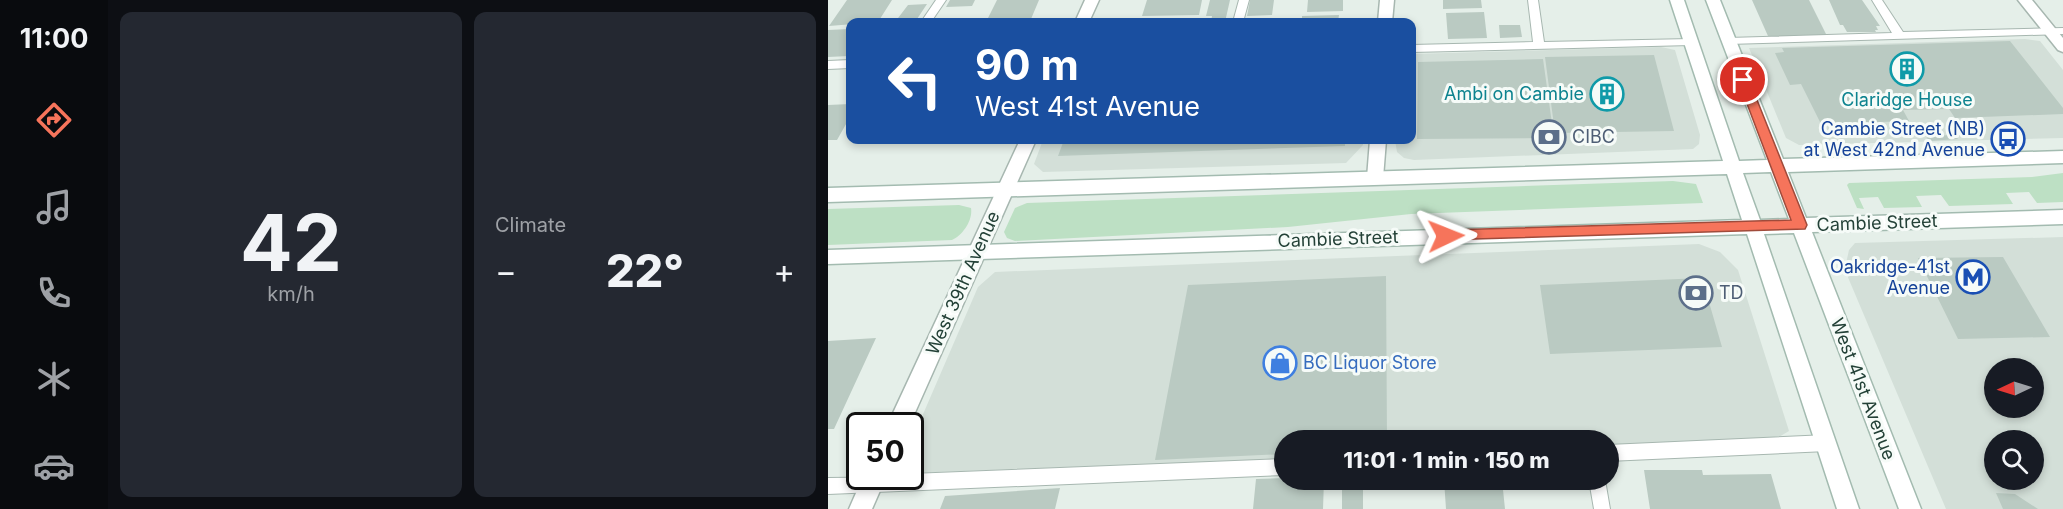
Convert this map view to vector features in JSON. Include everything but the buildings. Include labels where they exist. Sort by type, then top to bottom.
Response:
[{"type":"main road","points":[[1084,18],[1092,0]]},
{"type":"main road","points":[[1385,18],[1387,0]]},
{"type":"main road","points":[[1677,0],[1848,509]]},
{"type":"main road","name":"West 41st Avenue","points":[[1713,0],[1910,509]]},
{"type":"main road","points":[[2025,0],[2056,31],[2063,47]]},
{"type":"main road","name":"West 39th Avenue","points":[[904,412],[1026,144]]},
{"type":"main road","points":[[1375,178],[1378,144]]},
{"type":"main road","points":[[828,195],[2063,157]]},
{"type":"main road","name":"Cambie Street","points":[[828,257],[2063,217]]},
{"type":"main road","points":[[861,509],[869,490]]},
{"type":"lane","points":[[930,18],[941,0]]},
{"type":"lane","points":[[1239,18],[1244,0]]},
{"type":"lane","points":[[1533,0],[1539,46]]},
{"type":"lane","points":[[1877,0],[1899,35]]},
{"type":"lane","points":[[1728,41],[2056,31]]},
{"type":"lane","points":[[1416,49],[1690,42]]},
{"type":"lane","points":[[828,65],[846,64]]},
{"type":"lane","points":[[1619,452],[1827,443]]},
{"type":"lane","points":[[924,479],[1274,467]]},
{"type":"lane","points":[[828,486],[846,484]]},
{"type":"lane","points":[[1599,490],[1602,509]]},
{"type":"shaded area","name":"Claridge House","points":[[2025,39],[2040,41],[2063,70],[2063,138],[1799,145],[1786,138],[1749,48]]},
{"type":"shaded area","points":[[1661,47],[1675,50],[1700,135],[1699,144],[1693,149],[1414,160],[1404,158],[1397,152],[1396,144],[1416,144],[1416,54]]},
{"type":"shaded area","points":[[1042,144],[1363,144],[1346,163],[1043,172],[1034,164]]},
{"type":"shaded area","points":[[2063,237],[2063,509],[1946,509],[1847,275],[1845,268],[1849,250],[1855,243]]},
{"type":"shaded area","points":[[1699,244],[1720,252],[1738,270],[1789,431],[1777,438],[1619,445],[1619,430],[1274,430],[1274,459],[924,473],[924,412],[978,287],[995,272]]},
{"type":"green space","points":[[2063,173],[2063,202],[2037,203],[2029,192],[2006,193],[2013,204],[1949,206],[1941,195],[1916,196],[1922,207],[1884,208],[1878,197],[1859,198],[1864,209],[1857,208],[1847,185],[1849,183],[2032,177]]},
{"type":"green space","points":[[1673,181],[1696,184],[1703,203],[1411,214],[1288,227],[1015,241],[1007,238],[1004,232],[1015,208],[1027,203]]},
{"type":"green space","points":[[959,205],[971,208],[971,213],[969,222],[963,231],[952,240],[828,245],[828,209]]},
{"type":"place","name":"Claridge House","points":[[1907,69]]},
{"type":"place","name":"Ambi on Cambie","points":[[1607,94]]},
{"type":"place","name":"CIBC","points":[[1549,137]]},
{"type":"place","name":"Cambie Street (NB) at West 42nd Avenue","points":[[2008,139]]},
{"type":"place","name":"Oakridge-41st Avenue","points":[[1973,277]]},
{"type":"place","name":"TD","points":[[1696,293]]},
{"type":"place","name":"BC Liquor Store","points":[[1280,363]]},
{"type":"route","points":[[1446,236],[1800,225],[1743,80]]}]
